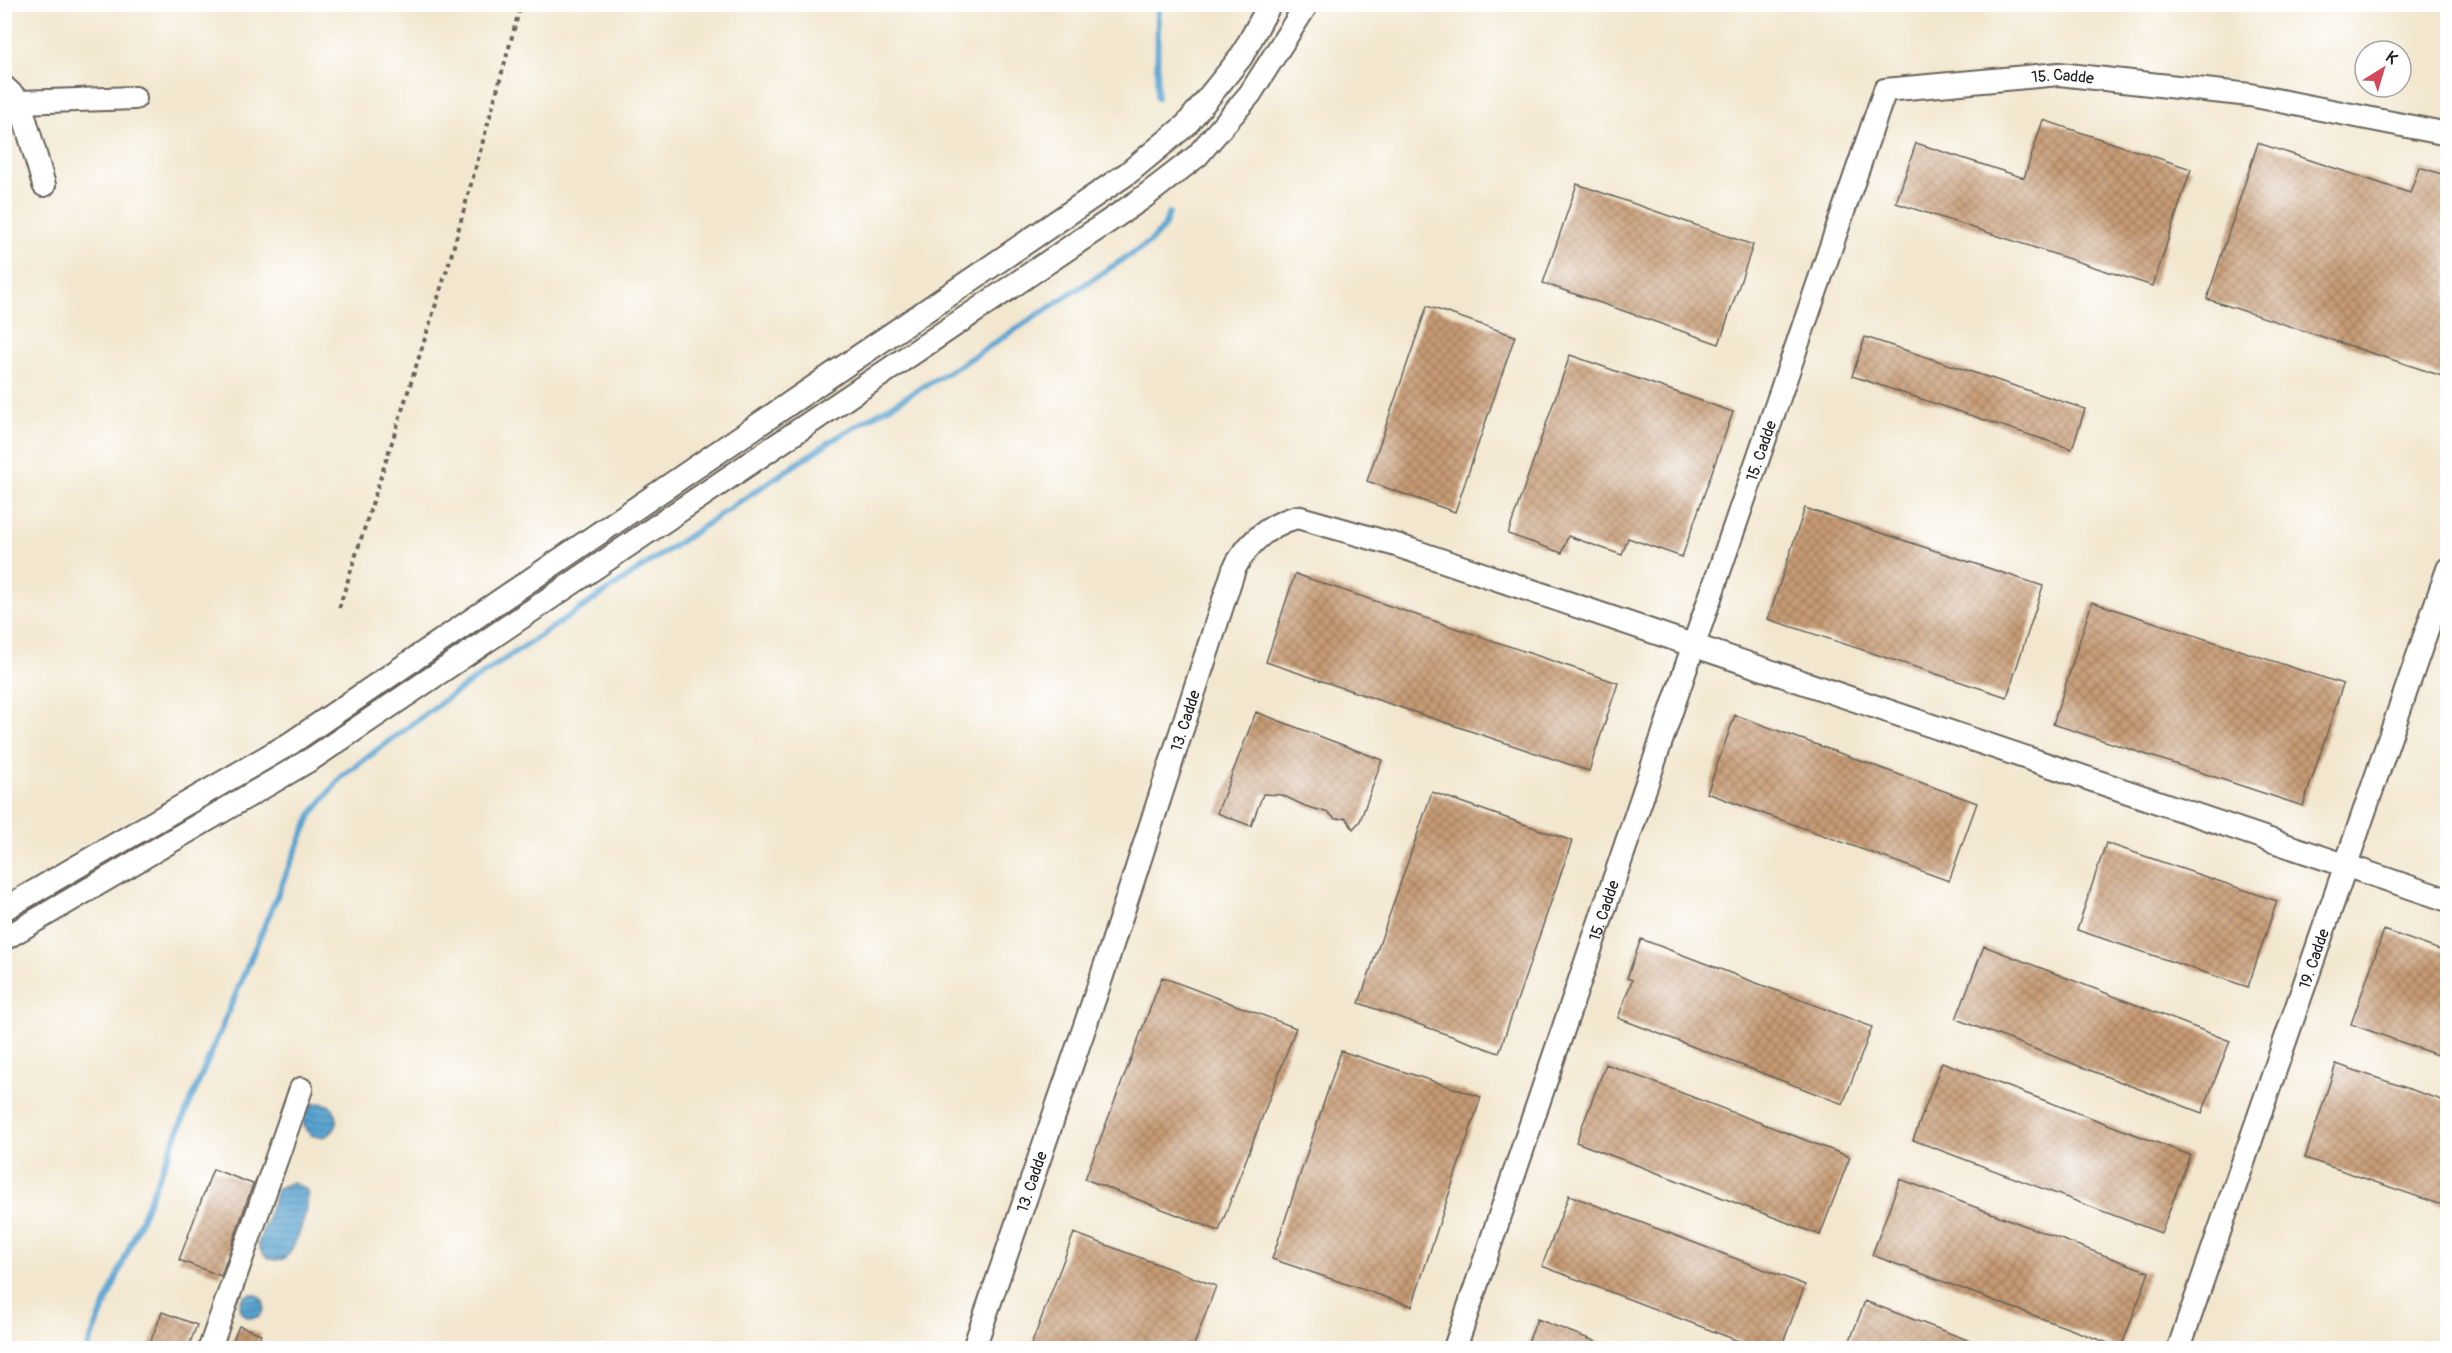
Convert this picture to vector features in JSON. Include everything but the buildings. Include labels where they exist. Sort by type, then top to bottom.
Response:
[{"type":"street","points":[[4,909],[291,743],[1128,173],[1185,125],[1241,57],[1270,4]]},
{"type":"street","points":[[4,939],[313,758],[1140,200],[1197,156],[1250,94],[1307,4]]},
{"type":"street","name":"15. Cadde","points":[[1455,1348],[1885,90],[2059,74],[2250,95],[2448,134]]},
{"type":"street","points":[[44,185],[12,94],[135,98]]},
{"type":"street","name":"13. Cadde","points":[[974,1348],[1098,988],[1234,569],[1254,540],[1274,525],[1297,518],[1396,545],[2448,900]]},
{"type":"street","name":"19. Cadde","points":[[2179,1348],[2448,568]]},
{"type":"street","points":[[210,1348],[301,1089]]},
{"type":"path","points":[[339,608],[450,260],[521,4]]},
{"type":"water","points":[[320,1103],[332,1108],[337,1120],[332,1132],[320,1137],[308,1132],[303,1120],[308,1108]]},
{"type":"water","points":[[293,1182],[306,1189],[307,1203],[303,1221],[297,1239],[286,1257],[272,1259],[263,1254],[258,1244],[278,1188]]},
{"type":"water","points":[[252,1294],[257,1295],[263,1301],[263,1311],[257,1317],[252,1318],[247,1317],[241,1311],[240,1306],[241,1301],[247,1295]]},
{"type":"waterway","points":[[1157,98],[1158,4]]},
{"type":"waterway","points":[[87,1348],[311,815],[342,776],[450,696],[829,442],[962,364],[1150,242],[1164,227],[1169,213]]}]
